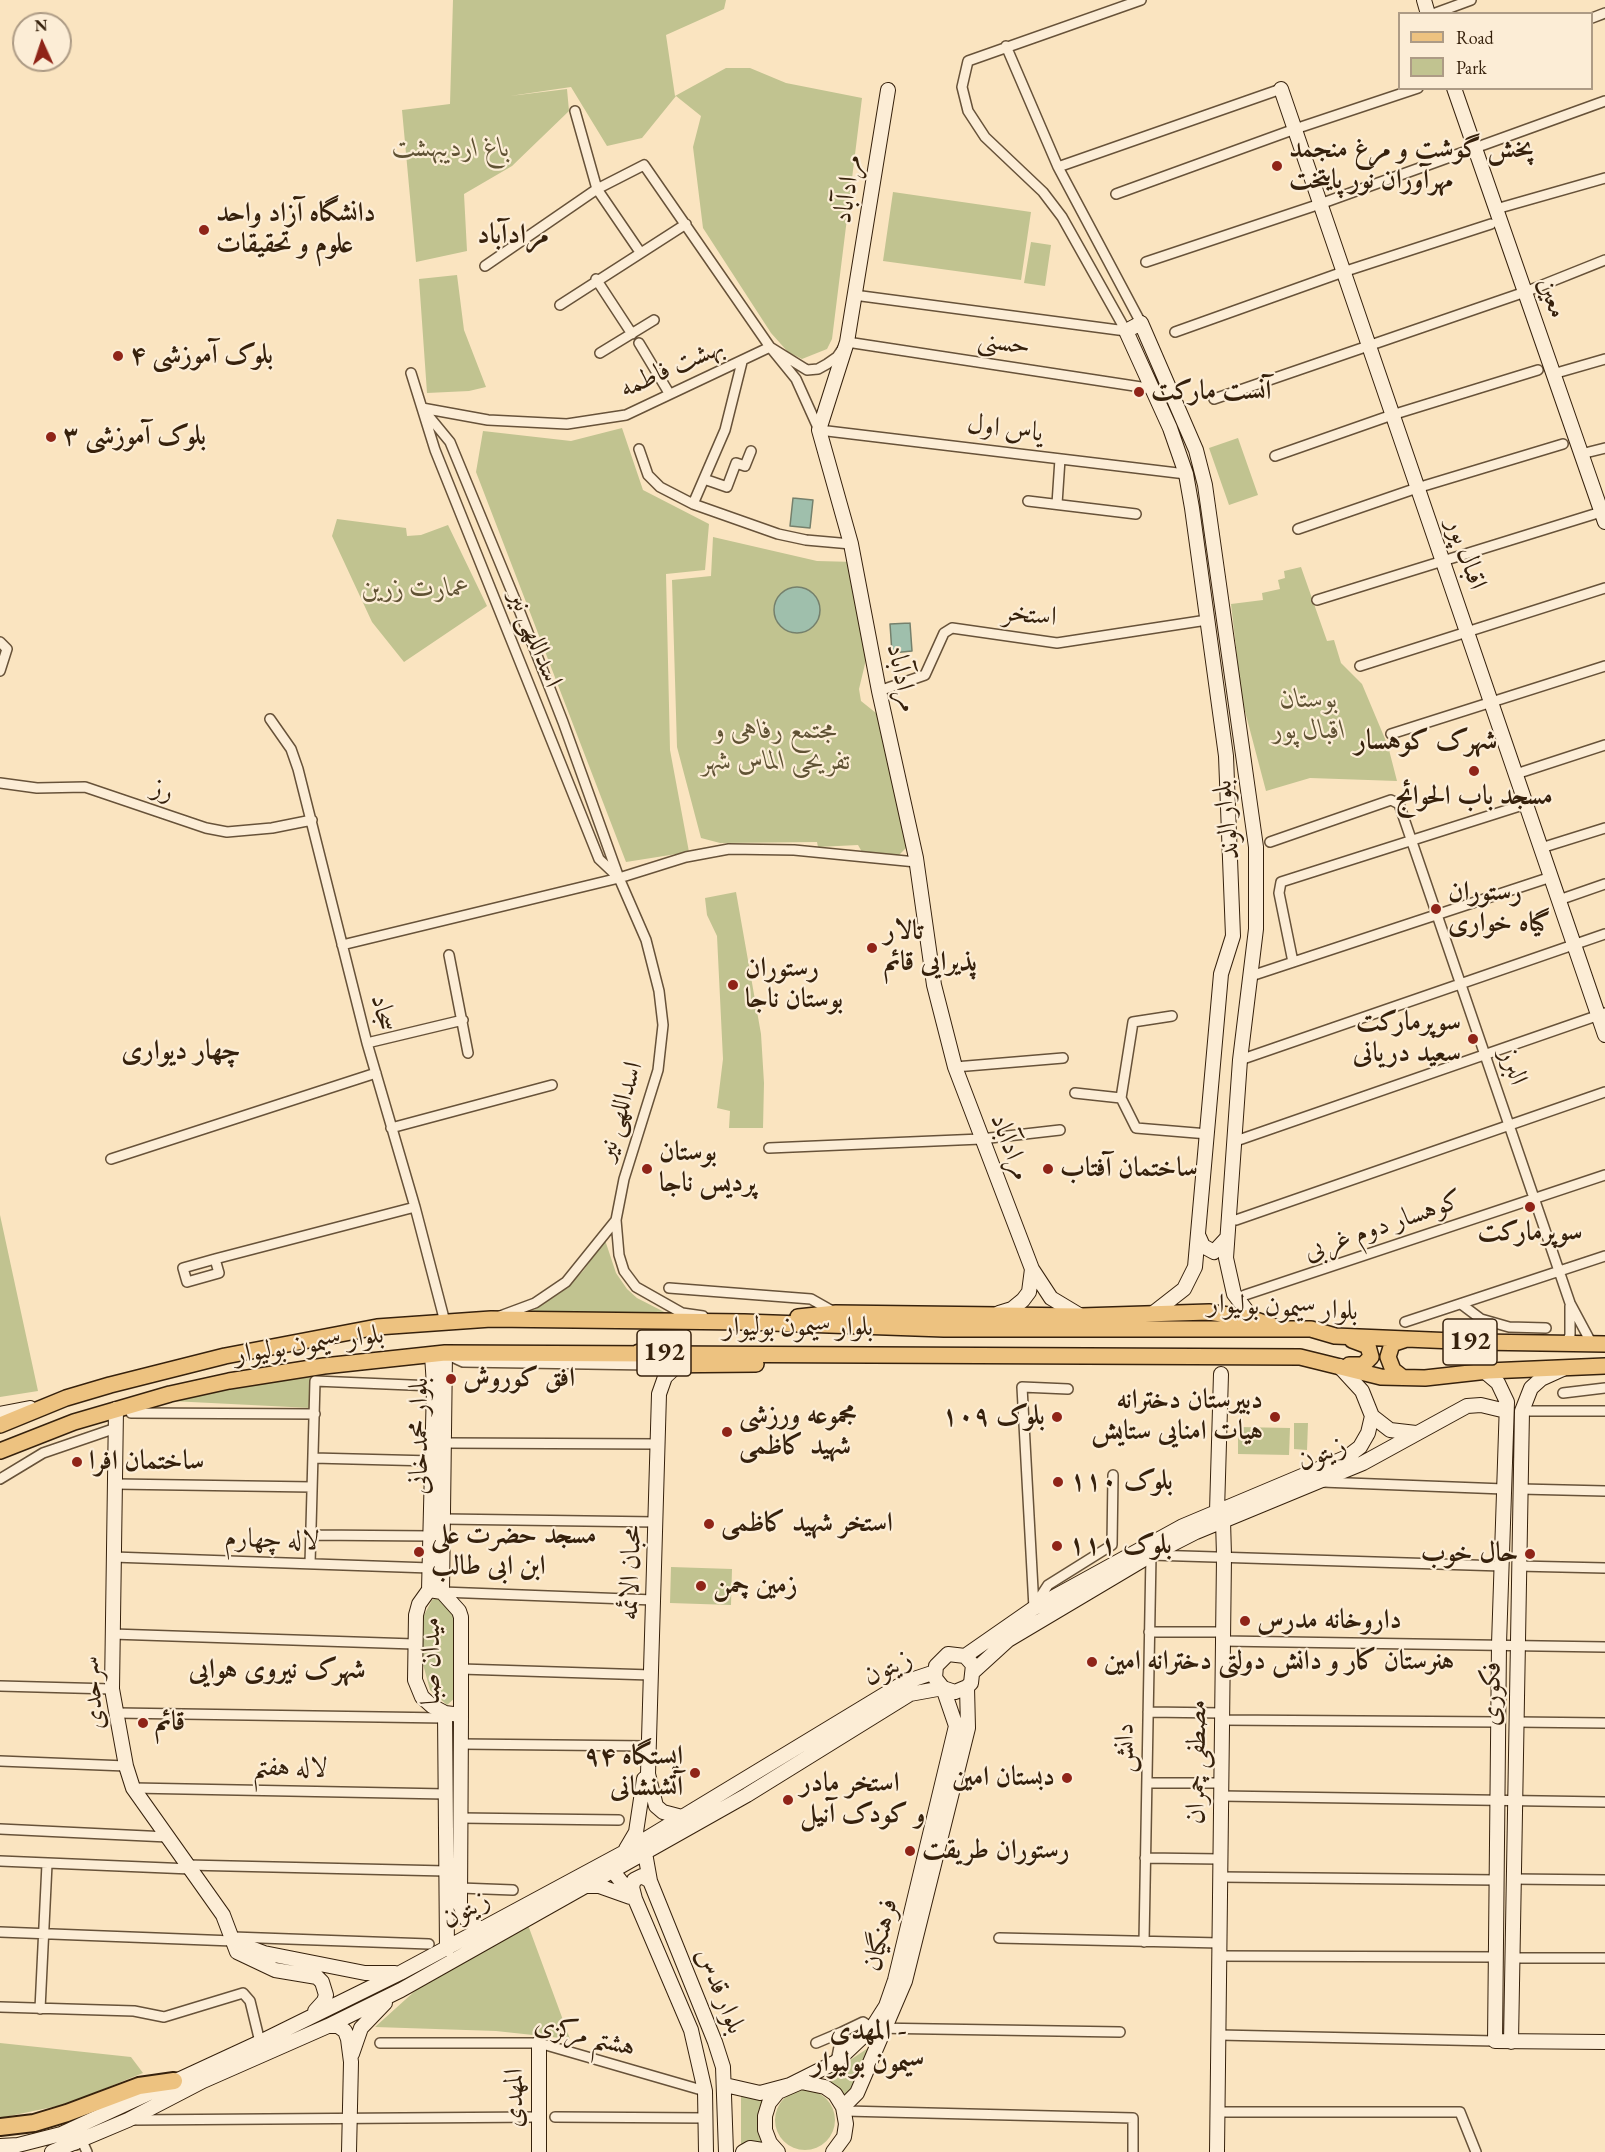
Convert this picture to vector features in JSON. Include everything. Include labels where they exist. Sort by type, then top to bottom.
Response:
[{"type":"highway","points":[[0,2127],[34,2123],[139,2086],[174,2082]]},
{"type":"main road","points":[[744,1322],[836,1314],[1081,1317],[1209,1312],[1253,1319],[1281,1329]]},
{"type":"main road","name":"بلوار سیمون بولیوار","points":[[0,1425],[66,1398],[164,1370],[310,1338],[377,1327],[491,1319],[744,1322],[933,1329],[1311,1329],[1335,1336],[1599,1345]]},
{"type":"main road","points":[[1335,1336],[1364,1343],[1371,1353],[1369,1360],[1363,1365],[1339,1365]]},
{"type":"main road","points":[[1402,1377],[1389,1363],[1388,1349],[1392,1344],[1407,1339]]},
{"type":"main road","name":"بلوار سیمون بولیوار","points":[[0,1451],[123,1411],[229,1381],[324,1366],[438,1354],[644,1358],[894,1354],[1300,1357],[1381,1377],[1605,1366]]},
{"type":"main road","points":[[644,1358],[679,1364],[843,1363],[894,1354]]},
{"type":"street","points":[[1126,331],[1062,217],[1043,192],[985,137],[968,111],[962,87],[968,61],[1141,0]]},
{"type":"street","points":[[1436,12],[1471,0]]},
{"type":"street","points":[[854,295],[1126,331],[1141,323],[1058,167],[1006,46]]},
{"type":"street","points":[[1058,167],[1281,89]]},
{"type":"street","name":"اقبال پور","points":[[1281,89],[1574,945],[1602,1014],[1605,1035]]},
{"type":"street","name":"مرادآباد","points":[[888,90],[847,342],[819,429],[851,544],[879,691],[916,862],[934,985],[955,1067],[1032,1269],[1052,1298],[1081,1317]]},
{"type":"street","points":[[1116,194],[1294,129],[1412,90]]},
{"type":"street","name":"معین","points":[[1455,90],[1603,517]]},
{"type":"street","points":[[1146,262],[1320,204],[1605,101]]},
{"type":"street","points":[[575,111],[597,189],[640,252]]},
{"type":"street","points":[[485,266],[597,189],[644,165],[770,347],[796,379],[819,429]]},
{"type":"street","points":[[1496,208],[1605,178]]},
{"type":"street","points":[[560,305],[596,279],[686,224]]},
{"type":"street","points":[[1175,332],[1343,272],[1491,225]]},
{"type":"street","points":[[1214,399],[1368,344],[1525,292],[1605,260]]},
{"type":"street","points":[[596,279],[632,334]]},
{"type":"street","points":[[600,353],[654,320]]},
{"type":"street","name":"بلوار الوند","points":[[1141,323],[1196,450],[1209,506],[1222,618],[1245,756],[1256,847],[1256,929],[1240,1060],[1226,1239],[1230,1285],[1239,1304],[1253,1319]]},
{"type":"street","name":"بلوار الوند","points":[[1126,331],[1154,389],[1186,474],[1226,756],[1233,936],[1221,974],[1199,1237],[1191,1278],[1173,1300],[1152,1314]]},
{"type":"street","points":[[770,347],[807,370],[818,369],[837,357],[847,342]]},
{"type":"street","name":"حسنی","points":[[847,342],[1154,389]]},
{"type":"street","points":[[639,343],[669,393]]},
{"type":"street","name":"بهشت فاطمه","points":[[422,408],[488,420],[567,424],[626,415],[770,347]]},
{"type":"street","points":[[1553,374],[1605,359]]},
{"type":"street","points":[[693,504],[725,430],[742,362]]},
{"type":"street","points":[[1275,456],[1392,415],[1539,370]]},
{"type":"street","name":"اسداللهی نیر","points":[[411,373],[435,450],[598,859],[619,878]]},
{"type":"street","name":"اسداللهی نیر","points":[[422,408],[450,442],[559,711],[619,878],[648,948],[659,991],[663,1025],[655,1084],[627,1167],[615,1220],[619,1255],[624,1271],[636,1287],[682,1312],[744,1322]]},
{"type":"street","name":"یاس اول","points":[[819,429],[1186,474]]},
{"type":"street","points":[[1298,529],[1418,488],[1563,444]]},
{"type":"street","points":[[1581,454],[1605,448]]},
{"type":"street","points":[[639,449],[648,475],[660,487],[693,504],[778,534],[807,540],[851,544]]},
{"type":"street","points":[[704,478],[727,487],[736,464],[745,466],[751,451]]},
{"type":"street","points":[[1057,504],[1060,459]]},
{"type":"street","points":[[1028,501],[1136,514]]},
{"type":"street","points":[[1192,508],[1209,506]]},
{"type":"street","points":[[1317,600],[1442,560],[1603,517]]},
{"type":"street","points":[[1360,666],[1605,588]]},
{"type":"street","name":"استخر","points":[[879,691],[926,675],[944,633],[952,628],[1057,643],[1207,620]]},
{"type":"street","points":[[0,671],[7,649],[1,642]]},
{"type":"street","points":[[1391,734],[1605,666]]},
{"type":"street","name":"سجاد","points":[[270,719],[291,748],[312,820],[367,1043],[415,1207],[445,1322]]},
{"type":"street","points":[[1515,774],[1605,745]]},
{"type":"street","name":"رز","points":[[0,783],[37,788],[85,787],[197,825],[227,832],[272,828],[312,820]]},
{"type":"street","name":"البرز","points":[[1270,842],[1391,800],[1396,801],[1570,1303],[1599,1345]]},
{"type":"street","points":[[1293,962],[1279,893],[1281,882],[1410,839],[1526,804]]},
{"type":"street","points":[[1541,848],[1605,828]]},
{"type":"street","points":[[342,945],[619,878],[686,857],[729,849],[794,850],[916,862]]},
{"type":"street","points":[[1251,976],[1436,913],[1551,877]]},
{"type":"street","points":[[1559,900],[1605,884]]},
{"type":"street","points":[[1240,1060],[1460,982],[1605,934]]},
{"type":"street","points":[[449,955],[468,1053]]},
{"type":"street","points":[[1233,1142],[1602,1014]]},
{"type":"street","points":[[1172,1016],[1133,1022],[1121,1098],[1136,1128],[1208,1134]]},
{"type":"street","points":[[367,1043],[463,1020]]},
{"type":"street","points":[[955,1067],[1063,1058]]},
{"type":"street","points":[[111,1159],[376,1073]]},
{"type":"street","points":[[391,1128],[552,1085]]},
{"type":"street","points":[[1236,1220],[1510,1127],[1605,1092]]},
{"type":"street","points":[[1075,1093],[1121,1098]]},
{"type":"street","points":[[769,1148],[981,1139],[1060,1130]]},
{"type":"street","name":"کوهسار دوم غربی","points":[[1245,1295],[1605,1175]]},
{"type":"street","points":[[215,1259],[415,1207]]},
{"type":"street","name":"اسداللهی نیر","points":[[491,1319],[550,1294],[566,1282],[615,1220]]},
{"type":"street","points":[[1199,1237],[1203,1246],[1214,1252],[1218,1251],[1226,1239]]},
{"type":"street","points":[[1406,1322],[1605,1256]]},
{"type":"street","points":[[991,1316],[1012,1309],[1023,1300],[1029,1292],[1032,1269]]},
{"type":"street","points":[[669,1288],[811,1299],[836,1314]]},
{"type":"street","points":[[1566,1345],[1570,1335],[1570,1303]]},
{"type":"street","points":[[1461,1304],[1481,1319],[1509,1327],[1546,1328]]},
{"type":"street","name":"بلوار محمدخانی","points":[[436,1591],[430,1568],[434,1386],[438,1354]]},
{"type":"street","name":"بلوار محمدخانی","points":[[436,1591],[444,1519],[445,1443],[438,1354]]},
{"type":"street","name":"محبان الائمه","points":[[644,1358],[659,1394]]},
{"type":"street","name":"محبان الائمه","points":[[648,1750],[659,1394],[665,1377],[679,1364]]},
{"type":"street","name":"زیتون","points":[[974,1671],[1008,1640],[1151,1555],[1220,1515],[1347,1456],[1360,1446],[1368,1433],[1372,1416],[1362,1391],[1339,1365]]},
{"type":"street","name":"فکوری","points":[[1511,2042],[1516,1645],[1522,1411],[1525,1398],[1540,1379],[1565,1369]]},
{"type":"street","name":"فکوری","points":[[1485,1372],[1498,1383],[1505,1393],[1506,1411],[1499,1644],[1495,2042]]},
{"type":"street","name":"مصطفی چمران","points":[[1217,2152],[1224,1556],[1220,1515],[1221,1374]]},
{"type":"street","points":[[310,1564],[315,1381],[434,1386]]},
{"type":"street","points":[[1034,1608],[1022,1387],[1068,1389]]},
{"type":"street","points":[[1563,1393],[1605,1388]]},
{"type":"street","points":[[0,1414],[66,1398]]},
{"type":"street","name":"زیتون","points":[[965,1656],[1034,1608],[1183,1526],[1319,1482],[1363,1464],[1467,1406],[1481,1405],[1506,1411]]},
{"type":"street","points":[[123,1411],[315,1414]]},
{"type":"street","name":"سرحدی","points":[[123,1411],[116,1428],[112,1689],[126,1766],[133,1788],[223,1915],[237,1952],[275,1970],[310,1975],[321,1982],[326,1995],[324,2001],[306,2019]]},
{"type":"street","points":[[1522,1411],[1605,1411]]},
{"type":"street","points":[[1372,1416],[1390,1430],[1417,1433]]},
{"type":"street","points":[[0,1479],[43,1453],[116,1428]]},
{"type":"street","points":[[445,1443],[657,1444]]},
{"type":"street","points":[[313,1458],[432,1461]]},
{"type":"street","points":[[1034,1608],[1048,1585],[1112,1545],[1113,1475]]},
{"type":"street","points":[[1319,1482],[1504,1489]]},
{"type":"street","points":[[116,1484],[312,1487]]},
{"type":"street","points":[[1521,1489],[1605,1491]]},
{"type":"street","points":[[444,1519],[656,1522]]},
{"type":"street","points":[[311,1535],[431,1536]]},
{"type":"street","points":[[1151,1555],[1502,1566]]},
{"type":"street","name":"دانش","points":[[1144,1942],[1151,1555]]},
{"type":"street","name":"لاله چهارم","points":[[113,1557],[430,1568]]},
{"type":"street","points":[[1518,1566],[1605,1568]]},
{"type":"street","points":[[436,1591],[654,1599]]},
{"type":"street","name":"میدان صبا","points":[[436,1591],[459,1611],[461,1617],[461,1715],[445,1716],[432,1706],[417,1689],[414,1644],[419,1604],[436,1591]]},
{"type":"street","points":[[1149,1632],[1223,1637],[1605,1647]]},
{"type":"street","points":[[112,1634],[414,1644]]},
{"type":"street","points":[[948,1654],[965,1656],[974,1671],[967,1688],[955,1692],[943,1688],[935,1672],[939,1661],[948,1654]]},
{"type":"street","points":[[461,1669],[651,1675]]},
{"type":"street","name":"زیتون","points":[[52,2152],[84,2146],[202,2081],[328,2026],[401,1990],[584,1886],[609,1867],[621,1854],[905,1682],[935,1672]]},
{"type":"street","points":[[0,1686],[112,1689]]},
{"type":"street","name":"زیتون","points":[[0,2146],[27,2144],[61,2134],[260,2042],[447,1949],[481,1929],[645,1852],[747,1795],[910,1694],[943,1688]]},
{"type":"street","name":"فرهنگیان","points":[[844,2109],[857,2093],[896,1980],[956,1726],[943,1688]]},
{"type":"street","name":"فرهنگیان","points":[[725,2085],[760,2093],[790,2085],[836,2062],[880,2028],[905,1982],[968,1728],[967,1688]]},
{"type":"street","points":[[1148,1712],[1222,1716],[1498,1722]]},
{"type":"street","points":[[117,1713],[445,1716],[446,1871],[466,1919],[481,1929]]},
{"type":"street","points":[[447,1949],[455,1895],[460,1818],[461,1715]]},
{"type":"street","points":[[1516,1722],[1605,1723]]},
{"type":"street","points":[[461,1744],[648,1750]]},
{"type":"street","points":[[648,1750],[648,1774],[653,1802],[663,1812],[682,1817]]},
{"type":"street","points":[[621,1854],[632,1842],[636,1832],[648,1750]]},
{"type":"street","points":[[0,1761],[126,1766]]},
{"type":"street","points":[[740,1782],[747,1795]]},
{"type":"street","points":[[1147,1783],[1221,1790],[1498,1801],[1605,1802]]},
{"type":"street","name":"لاله هفتم","points":[[133,1788],[446,1794]]},
{"type":"street","points":[[460,1818],[619,1820]]},
{"type":"street","points":[[0,1829],[168,1837]]},
{"type":"street","name":"بلوار قدس","points":[[645,1852],[650,1881],[715,2042],[725,2085],[726,2152]]},
{"type":"street","points":[[1145,1858],[1220,1859]]},
{"type":"street","points":[[0,1862],[446,1871]]},
{"type":"street","points":[[40,2009],[47,1864]]},
{"type":"street","name":"بلوار قدس","points":[[609,1867],[635,1899],[691,2030],[705,2091],[706,2152]]},
{"type":"street","points":[[635,1899],[632,1887],[634,1880],[642,1876],[650,1881]]},
{"type":"street","points":[[1220,1877],[1497,1880]]},
{"type":"street","points":[[1513,1879],[1605,1880]]},
{"type":"street","points":[[584,1886],[599,1886],[635,1899]]},
{"type":"street","points":[[455,1895],[513,1890]]},
{"type":"street","points":[[0,1932],[429,1944]]},
{"type":"street","points":[[999,1938],[1144,1942],[1219,1949],[1495,1957]]},
{"type":"street","points":[[233,1939],[264,1953],[365,1973],[400,1973]]},
{"type":"street","points":[[1512,1958],[1605,1958]]},
{"type":"street","points":[[351,2062],[361,2028],[371,2015],[401,1990]]},
{"type":"street","points":[[0,2007],[134,2011],[164,2017],[243,1993],[250,2001],[260,2042]]},
{"type":"street","points":[[816,2043],[862,2022],[880,2028],[1120,2032]]},
{"type":"street","points":[[328,2026],[338,2026],[345,2031],[351,2062],[349,2152]]},
{"type":"street","points":[[836,2062],[842,2032]]},
{"type":"street","points":[[1219,2035],[1495,2042],[1605,2042]]},
{"type":"street","name":"هشتم مرکزی","points":[[380,2043],[539,2043],[705,2091]]},
{"type":"street","name":"المهدی","points":[[539,2043],[539,2152]]},
{"type":"street","points":[[776,2152],[765,2130],[765,2116],[774,2098],[790,2085],[813,2083],[835,2094],[844,2109],[846,2124],[836,2151]]},
{"type":"street","points":[[844,2109],[1133,2118],[1132,2152]]},
{"type":"street","points":[[1218,2112],[1460,2112],[1476,2152]]},
{"type":"street","points":[[129,2120],[539,2117]]},
{"type":"street","points":[[555,2117],[706,2118]]},
{"type":"street","points":[[68,2152],[84,2146]]},
{"type":"street","points":[[743,2152],[750,2148],[776,2152]]},
{"type":"green space","name":"باغ اردیبهشت","points":[[453,0],[726,0],[724,9],[666,35],[675,96],[726,68],[750,68],[786,83],[862,98],[832,339],[827,349],[802,359],[788,352],[771,333],[703,228],[693,147],[701,116],[676,96],[642,138],[607,146],[571,87],[510,96],[567,89],[569,111],[512,166],[464,194],[467,251],[416,262],[402,110],[450,104]]},
{"type":"green space","points":[[893,192],[1031,212],[1021,280],[883,261]]},
{"type":"green space","points":[[1031,242],[1051,245],[1045,286],[1024,283]]},
{"type":"green space","points":[[457,275],[464,330],[486,387],[469,391],[427,393],[419,279]]},
{"type":"green space","points":[[622,428],[643,490],[709,524],[705,570],[666,574],[670,750],[689,852],[626,862],[476,472],[483,431],[571,441]]},
{"type":"green space","points":[[1238,438],[1258,495],[1229,505],[1209,448]]},
{"type":"green space","name":"عمارت زرین","points":[[337,519],[406,528],[407,536],[421,535],[448,525],[487,606],[404,662],[372,622],[332,536]]},
{"type":"green space","name":"مجتمع رفاهی و تفریحی الماس شهر","points":[[713,537],[817,561],[855,562],[869,647],[859,689],[861,701],[881,717],[907,847],[899,855],[862,852],[858,845],[818,847],[817,842],[720,843],[701,838],[677,747],[672,580],[711,576]]},
{"type":"green space","name":"بوستان اقبال پور","points":[[1301,567],[1327,641],[1334,640],[1341,663],[1362,684],[1388,746],[1397,781],[1310,778],[1266,791],[1242,700],[1231,604],[1263,600],[1262,593],[1280,589],[1278,580],[1285,578],[1284,571]]},
{"type":"green space","points":[[736,892],[761,1034],[764,1083],[763,1128],[729,1128],[730,1111],[717,1108],[723,1059],[717,936],[707,915],[705,898]]},
{"type":"green space","points":[[0,1215],[38,1391],[0,1397]]},
{"type":"green space","points":[[605,1240],[616,1273],[627,1289],[637,1298],[674,1317],[515,1314],[534,1310],[560,1293],[583,1271]]},
{"type":"green space","points":[[311,1372],[311,1408],[171,1401],[275,1378]]},
{"type":"green space","points":[[1294,1423],[1308,1423],[1307,1450],[1294,1449]]},
{"type":"green space","points":[[1238,1427],[1290,1428],[1289,1455],[1238,1454]]},
{"type":"green space","name":"زمین چمن","points":[[671,1567],[732,1569],[731,1605],[670,1603]]},
{"type":"green space","points":[[437,1597],[457,1620],[456,1697],[447,1705],[430,1690],[420,1653],[422,1619],[432,1600]]},
{"type":"green space","points":[[528,1925],[570,2039],[496,2031],[375,2027],[416,1990]]},
{"type":"green space","points":[[0,2043],[131,2057],[143,2073],[67,2104],[0,2118]]},
{"type":"green space","points":[[874,2044],[854,2094],[847,2096],[825,2077]]},
{"type":"green space","points":[[799,2090],[811,2090],[822,2095],[830,2103],[835,2120],[833,2132],[822,2145],[811,2150],[799,2150],[788,2145],[780,2137],[775,2126],[775,2114],[780,2103],[788,2095]]},
{"type":"green space","points":[[741,2095],[760,2100],[775,2097],[765,2110],[770,2146],[751,2141],[741,2146]]},
{"type":"shaded area","points":[[793,498],[813,500],[810,528],[790,526]]},
{"type":"shaded area","points":[[797,587],[813,594],[820,610],[813,626],[797,633],[781,626],[774,610],[781,594]]},
{"type":"shaded area","points":[[910,623],[912,651],[892,653],[890,624]]},
{"type":"place","name":"پخش گوشت و مرغ منجمد مهرآوران نور پایتخت","points":[[1277,166]]},
{"type":"place","name":"دانشگاه آزاد واحد علوم و تحقیقات","points":[[204,230]]},
{"type":"place","name":"بلوک آموزشی ۴","points":[[118,356]]},
{"type":"place","name":"آنست مارکت","points":[[1139,392]]},
{"type":"place","name":"بلوک آموزشی ۳","points":[[51,437]]},
{"type":"place","name":"مسجد باب الحوائج","points":[[1474,771]]},
{"type":"place","name":"رستوران گیاه خواری","points":[[1436,909]]},
{"type":"place","name":"تالار پذیرایی قائم","points":[[872,948]]},
{"type":"place","name":"رستوران بوستان ناجا","points":[[733,985]]},
{"type":"place","name":"سوپرمارکت سعید دریانی","points":[[1473,1039]]},
{"type":"place","name":"بوستان پردیس ناجا","points":[[647,1169]]},
{"type":"place","name":"ساختمان آفتاب","points":[[1048,1169]]},
{"type":"place","name":"سوپرمارکت","points":[[1530,1207]]},
{"type":"place","name":"افق کوروش","points":[[451,1379]]},
{"type":"place","name":"بلوک ۱۰۹","points":[[1057,1417]]},
{"type":"place","name":"دبیرستان دخترانه هیات امنایی ستایش","points":[[1275,1417]]},
{"type":"place","name":"مجموعه ورزشی شهید کاظمی","points":[[727,1432]]},
{"type":"place","name":"ساختمان افرا","points":[[77,1462]]},
{"type":"place","name":"بلوک ۱۱۰","points":[[1058,1482]]},
{"type":"place","name":"استخر شهید کاظمی","points":[[709,1524]]},
{"type":"place","name":"بلوک ۱۱۱","points":[[1057,1546]]},
{"type":"place","name":"مسجد حضرت علی ابن ابی طالب","points":[[419,1552]]},
{"type":"place","name":"حال خوب","points":[[1530,1554]]},
{"type":"place","name":"زمین چمن","points":[[701,1586]]},
{"type":"place","name":"داروخانه مدرس","points":[[1245,1621]]},
{"type":"place","name":"هنرستان کار و دانش دولتی دخترانه امین","points":[[1092,1662]]},
{"type":"place","name":"قائم","points":[[143,1723]]},
{"type":"place","name":"ایستگاه ۹۴ آتشنشانی","points":[[695,1773]]},
{"type":"place","name":"دبستان امین","points":[[1067,1778]]},
{"type":"place","name":"استخر مادر و کودک آنیل","points":[[788,1800]]},
{"type":"place","name":"رستوران طریقت","points":[[910,1851]]},
{"type":"district","name":"مرادآباد","points":[[513,235]]},
{"type":"district","name":"شهرک کوهسار","points":[[1426,741]]},
{"type":"district","name":"چهار دیواری","points":[[181,1051]]},
{"type":"district","name":"شهرک نیروی هوایی","points":[[277,1670]]},
{"type":"district","name":"المهدی - سیمون بولیوار","points":[[868,2047]]}]
